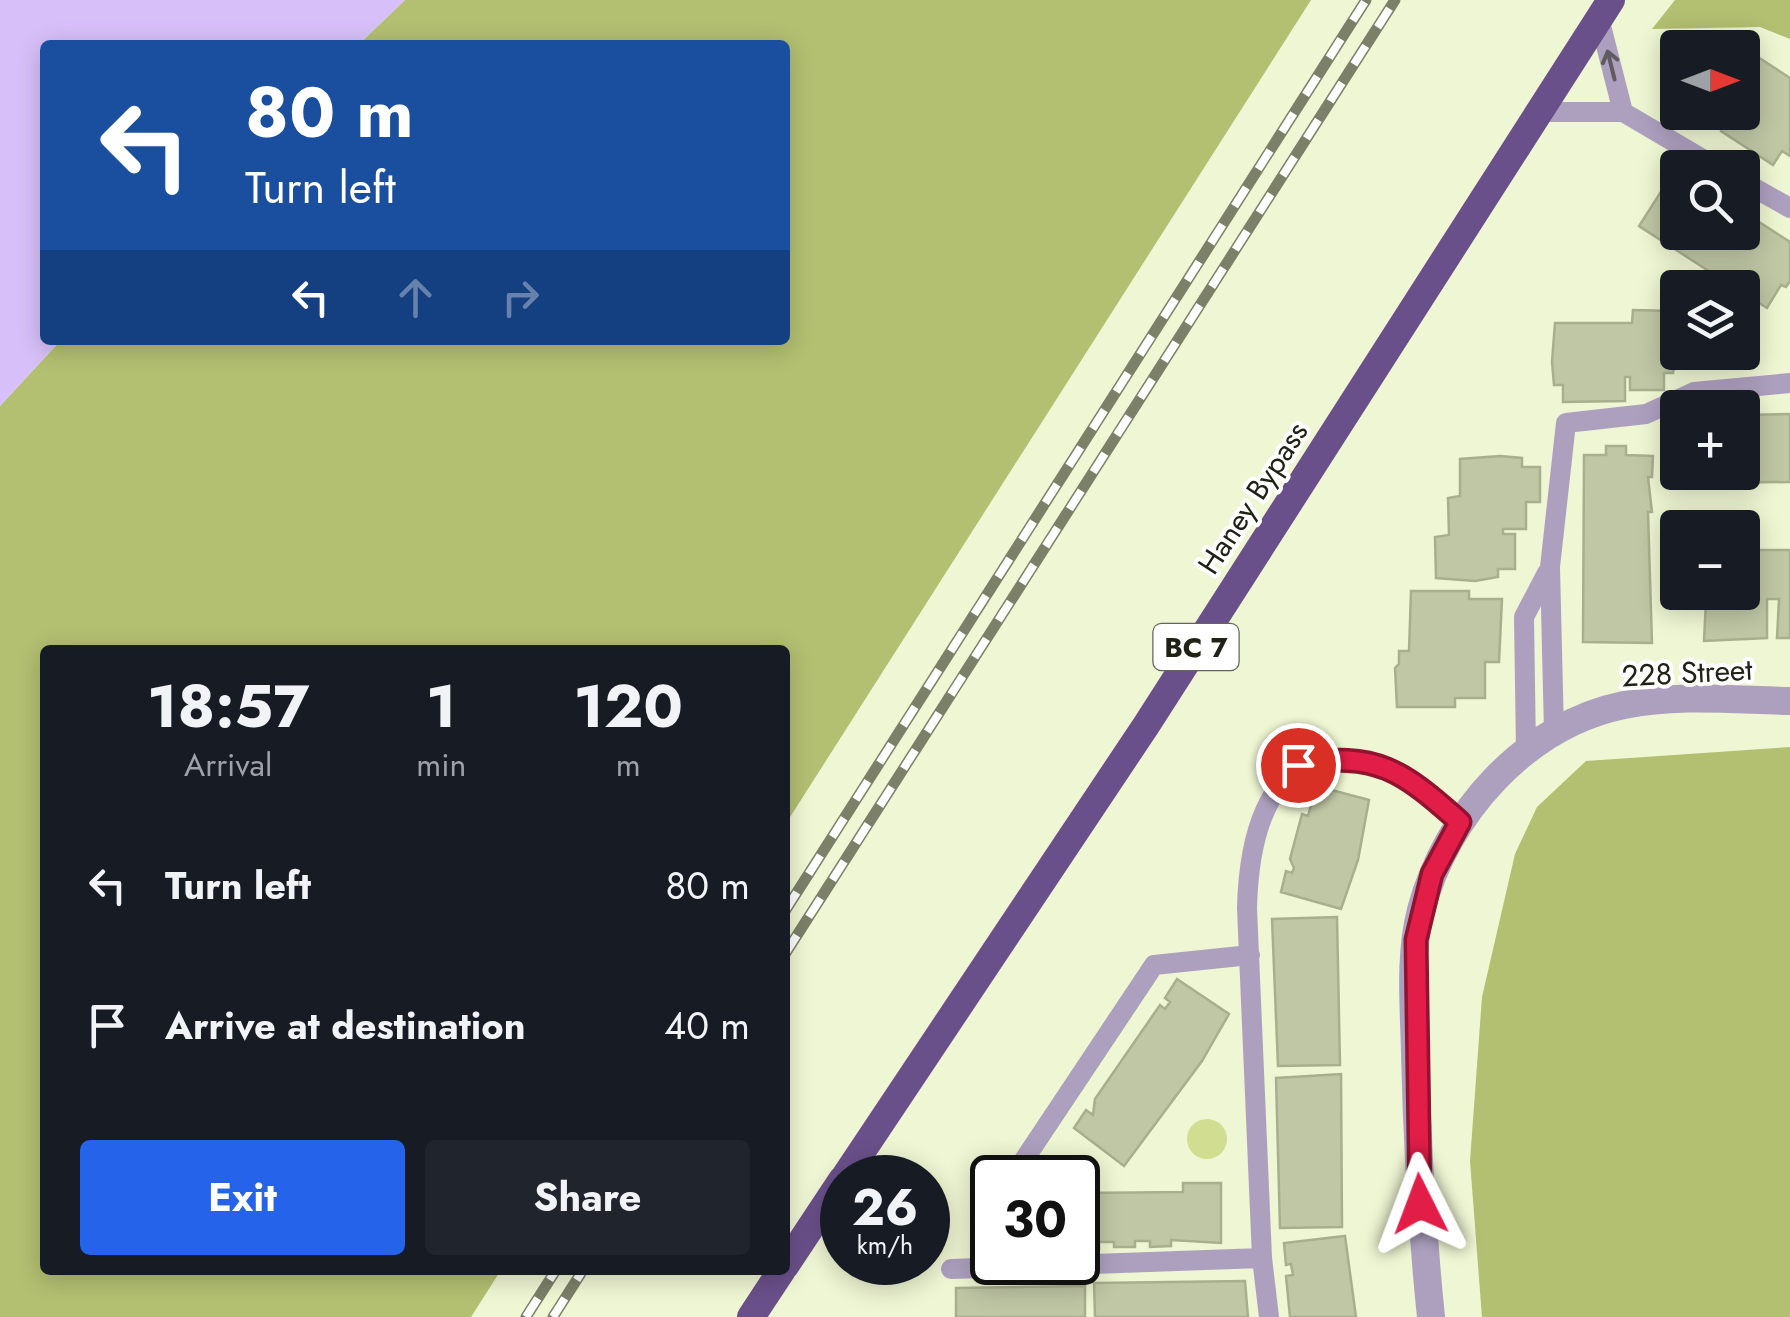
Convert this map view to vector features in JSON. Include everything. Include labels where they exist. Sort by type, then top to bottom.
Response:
[{"type":"highway","name":"Haney Bypass","points":[[859,1155],[1146,724],[1605,9]]},
{"type":"highway","name":"Haney Bypass","points":[[790,1259],[820,1214]]},
{"type":"highway","name":"Haney Bypass","points":[[756,1313],[780,1275]]},
{"type":"street","name":"228 Street","points":[[1431,1317],[1418,1168],[1414,967],[1424,900],[1460,822],[1491,784],[1526,751],[1554,732],[1622,706],[1660,700],[1790,701]]},
{"type":"lane","points":[[1605,9],[1623,112]]},
{"type":"lane","points":[[1539,112],[1623,112],[1687,150]]},
{"type":"lane","points":[[1760,191],[1790,208]]},
{"type":"lane","points":[[1554,732],[1550,567],[1566,423],[1646,414],[1694,392],[1790,383]]},
{"type":"lane","points":[[1526,751],[1524,617],[1550,567]]},
{"type":"lane","points":[[1270,1317],[1262,1258],[1250,954],[1248,868],[1256,831],[1280,782],[1298,765],[1331,759],[1369,760],[1437,801],[1460,822]]},
{"type":"lane","points":[[1027,1155],[1154,964],[1250,954]]},
{"type":"lane","points":[[1100,1262],[1262,1258]]},
{"type":"lane","points":[[951,1269],[970,1268]]},
{"type":"green space","points":[[405,0],[1311,0],[790,817],[790,645],[40,645],[40,1275],[498,1275],[471,1317],[0,1317],[0,406],[56,345],[790,345],[790,40],[363,40]]},
{"type":"green space","points":[[1675,0],[1790,0],[1790,39],[1760,27],[1652,29]]},
{"type":"green space","points":[[1790,747],[1790,1317],[1482,1317],[1470,1161],[1482,997],[1515,854],[1537,807],[1586,761]]},
{"type":"green space","points":[[1207,1119],[1221,1125],[1227,1139],[1221,1153],[1207,1159],[1193,1153],[1187,1139],[1193,1125]]},
{"type":"shaded area","points":[[0,0],[405,0],[363,40],[40,40],[40,345],[56,345],[0,406]]},
{"type":"building","points":[[1760,58],[1790,78],[1790,156],[1782,151],[1773,165],[1760,156],[1760,150],[1750,150],[1721,131],[1760,130]]},
{"type":"building","points":[[1660,193],[1660,240],[1639,226]]},
{"type":"building","points":[[1760,223],[1790,242],[1790,281],[1786,287],[1781,285],[1767,308],[1760,304],[1760,270],[1707,270],[1676,250],[1760,250]]},
{"type":"building","points":[[1633,310],[1660,311],[1660,370],[1674,370],[1664,373],[1664,390],[1630,390],[1630,377],[1625,377],[1625,401],[1563,402],[1563,385],[1554,385],[1555,323],[1632,323]]},
{"type":"building","points":[[1790,414],[1790,482],[1760,482],[1760,415]]},
{"type":"building","points":[[1606,446],[1626,446],[1626,455],[1653,456],[1652,477],[1648,477],[1652,512],[1648,512],[1652,643],[1583,642],[1584,455],[1606,455]]},
{"type":"building","points":[[1522,458],[1522,467],[1540,467],[1540,502],[1526,502],[1526,529],[1503,529],[1503,534],[1515,534],[1515,569],[1498,569],[1498,577],[1475,581],[1436,578],[1435,537],[1449,535],[1448,498],[1460,496],[1460,459]]},
{"type":"building","points":[[1760,550],[1790,550],[1790,638],[1777,638],[1779,599],[1767,599],[1767,638],[1704,641],[1706,610],[1760,610]]},
{"type":"building","points":[[1411,591],[1469,591],[1469,599],[1502,599],[1499,662],[1485,662],[1485,698],[1455,698],[1455,707],[1397,707],[1395,668],[1399,651],[1409,651]]},
{"type":"building","points":[[1309,784],[1369,800],[1358,860],[1341,909],[1281,892],[1286,871],[1292,873],[1294,868],[1290,859],[1302,814],[1308,816],[1311,805],[1304,804]]},
{"type":"building","points":[[1337,917],[1340,1065],[1278,1066],[1272,919]]},
{"type":"building","points":[[1177,979],[1229,1014],[1202,1061],[1124,1166],[1074,1128],[1086,1110],[1093,1115],[1095,1099],[1160,1005],[1165,1009],[1170,1002],[1165,998]]},
{"type":"building","points":[[1341,1074],[1342,1227],[1280,1228],[1276,1078]]},
{"type":"building","points":[[1183,1183],[1221,1183],[1221,1243],[1171,1240],[1171,1246],[1150,1247],[1150,1241],[1135,1241],[1135,1247],[1114,1247],[1114,1242],[1100,1242],[1100,1193],[1183,1192]]},
{"type":"building","points":[[1345,1236],[1356,1317],[1290,1317],[1286,1276],[1293,1275],[1291,1264],[1286,1265],[1284,1243]]},
{"type":"building","points":[[1245,1281],[1248,1317],[1095,1317],[1094,1285]]},
{"type":"building","points":[[1085,1286],[1085,1317],[956,1317],[956,1288]]},
{"type":"railway","points":[[790,903],[1366,0]]},
{"type":"railway","points":[[790,946],[1395,0]]},
{"type":"railway","points":[[526,1317],[553,1275]]},
{"type":"railway","points":[[553,1317],[580,1275]]},
{"type":"route","points":[[1298,765],[1331,759],[1369,760],[1437,801],[1460,822],[1432,874],[1416,940],[1413,980],[1420,1204]]}]
